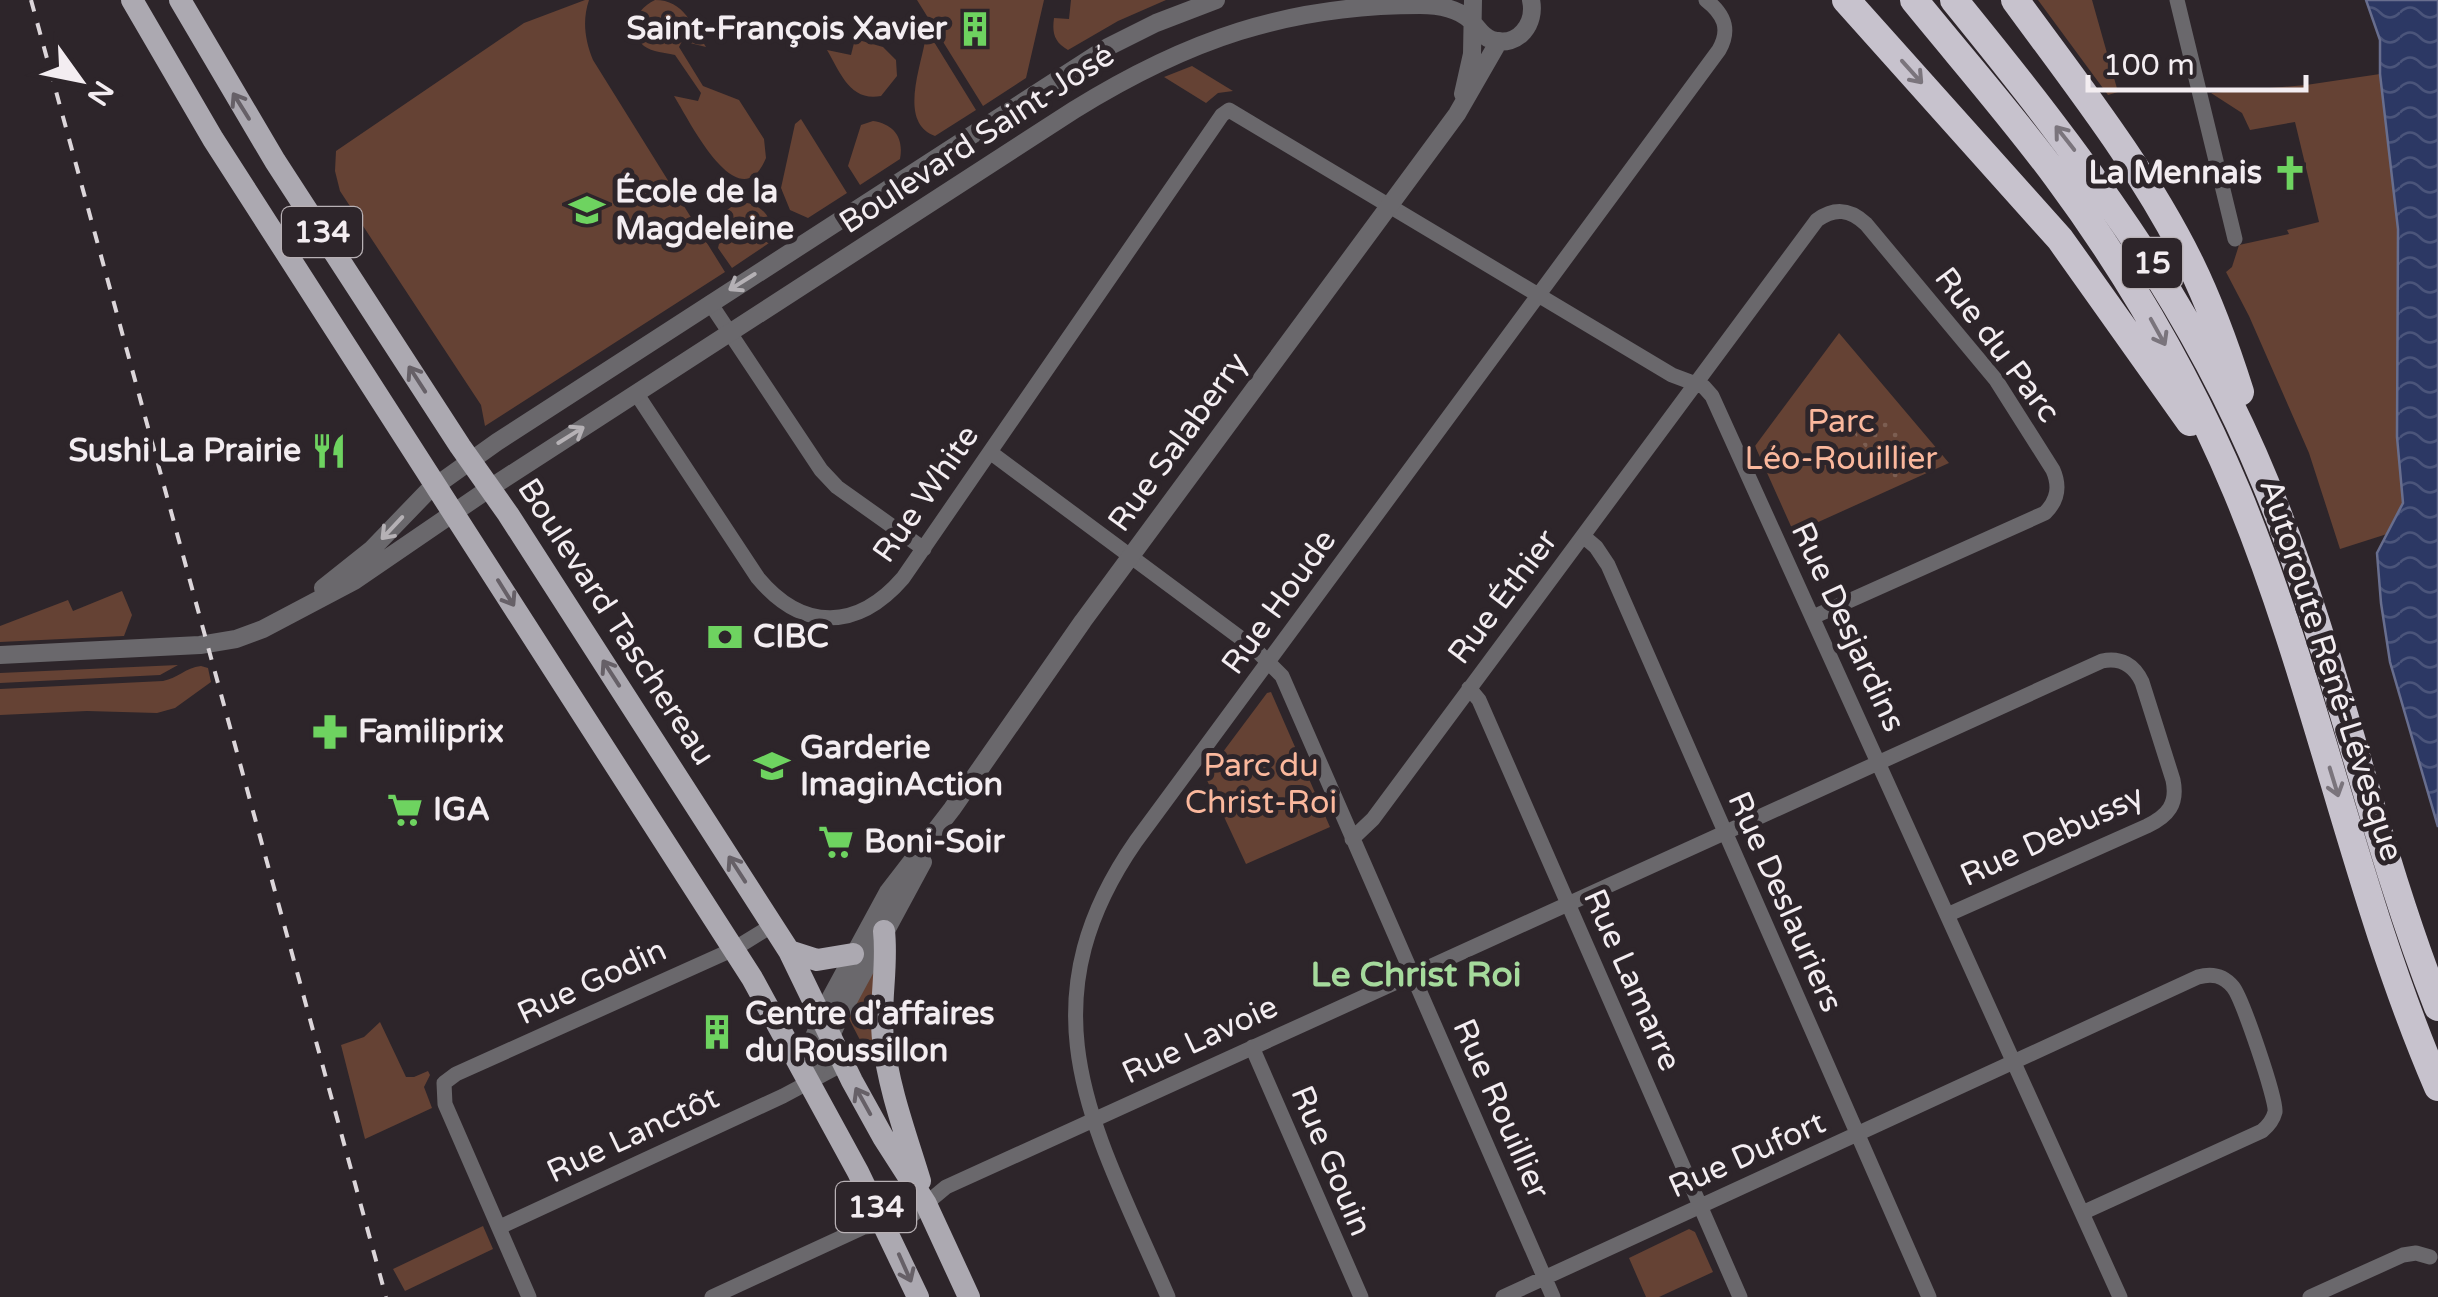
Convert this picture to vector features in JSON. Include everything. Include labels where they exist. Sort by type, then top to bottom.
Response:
[{"type":"highway","points":[[1846,0],[2069,251],[2236,489]]},
{"type":"highway","name":"Autoroute René-Lévesque","points":[[1914,0],[2033,145],[2111,254],[2182,374],[2236,489],[2282,616],[2384,947],[2438,1086]]},
{"type":"highway","name":"Autoroute René-Lévesque","points":[[1954,0],[2081,159],[2153,264],[2226,395],[2264,478],[2295,560],[2438,1007]]},
{"type":"highway","points":[[2015,0],[2129,158],[2190,262],[2231,364],[2295,560]]},
{"type":"main road","name":"134","points":[[132,0],[167,64],[305,283],[734,949],[800,1081],[885,1226],[918,1297]]},
{"type":"main road","name":"Boulevard Taschereau","points":[[180,0],[202,42],[339,259],[789,951],[843,1064],[926,1204],[969,1297]]},
{"type":"main road","points":[[167,64],[202,42]]},
{"type":"main road","points":[[305,283],[339,259]]},
{"type":"main road","points":[[884,932],[888,961],[882,1012],[885,1055],[926,1204]]},
{"type":"main road","points":[[789,951],[817,960],[854,954]]},
{"type":"street","name":"Boulevard Saint-José","points":[[300,608],[364,555],[436,486],[470,461],[1108,47],[1216,0]]},
{"type":"street","name":"Rue Salaberry","points":[[1457,114],[1470,68],[1472,0]]},
{"type":"street","name":"Rue Houde","points":[[1168,1297],[1093,1120],[1079,1070],[1076,1002],[1086,945],[1100,904],[1136,841],[1723,44],[1724,20],[1706,0]]},
{"type":"street","points":[[2177,0],[2235,239]]},
{"type":"street","name":"Boulevard Saint-José","points":[[300,608],[354,581],[453,512],[1086,102],[1180,51],[1248,28],[1318,12],[1436,5],[1453,10],[1473,22],[1483,35],[1499,41]]},
{"type":"street","points":[[1499,41],[1520,35],[1536,5]]},
{"type":"street","name":"Rue Salaberry","points":[[826,1028],[854,954],[888,892],[1457,114],[1499,41]]},
{"type":"street","name":"Rue Desjardins","points":[[1220,118],[1233,111],[1680,380],[1704,387],[1712,396],[2120,1297]]},
{"type":"street","name":"Rue White","points":[[636,393],[758,578],[780,601],[800,612],[836,618],[868,608],[895,587],[924,549],[1220,118]]},
{"type":"street","name":"Rue du Parc","points":[[1694,384],[1817,220],[1830,212],[1844,211],[1866,224],[1933,300],[2006,393],[2053,470],[2057,494],[2045,513],[1812,616]]},
{"type":"street","points":[[710,303],[828,479],[924,549]]},
{"type":"street","name":"Rue Éthier","points":[[1352,839],[1367,827],[1694,384]]},
{"type":"street","name":"Rue Rouillier","points":[[990,452],[1269,661],[1286,682],[1553,1297]]},
{"type":"street","name":"Rue Deslauriers","points":[[1583,536],[1608,565],[1929,1297]]},
{"type":"street","points":[[0,655],[217,643],[263,629],[300,608]]},
{"type":"street","name":"Rue Debussy","points":[[1879,762],[2102,661],[2122,661],[2139,676],[2175,788],[2170,810],[2156,822],[1947,915]]},
{"type":"street","name":"Rue Lamarre","points":[[1469,688],[1479,700],[1740,1297]]},
{"type":"street","name":"Rue Lavoie","points":[[712,1297],[864,1228],[910,1217],[946,1187],[1879,762]]},
{"type":"street","name":"Rue Salaberry","points":[[800,1081],[826,1028],[952,809]]},
{"type":"street","name":"Rue Godin","points":[[500,1227],[442,1093],[444,1083],[734,949],[773,926]]},
{"type":"street","name":"Rue Dufort","points":[[1503,1297],[2198,976],[2214,974],[2222,978],[2240,999],[2273,1096],[2275,1112],[2268,1126],[2082,1212]]},
{"type":"street","name":"Rue Gouin","points":[[1252,1046],[1361,1297]]},
{"type":"street","name":"Rue Lanctôt","points":[[500,1227],[800,1081],[843,1064]]},
{"type":"street","points":[[500,1227],[529,1297]]},
{"type":"street","points":[[2310,1297],[2402,1255],[2430,1257]]},
{"type":"green space","points":[[589,0],[585,30],[593,60],[725,272],[485,426],[481,405],[340,191],[336,151],[524,23]]},
{"type":"green space","points":[[655,0],[680,9],[706,47],[682,41],[679,47],[703,86],[739,100],[764,139],[766,158],[755,175],[742,179],[715,160],[674,96],[698,101],[701,93],[675,55],[651,50],[638,40],[636,20],[643,8]]},
{"type":"green space","name":"Saint-François Xavier","points":[[917,0],[1044,0],[1026,78],[983,106]]},
{"type":"green space","points":[[1071,0],[1166,0],[1118,21],[1068,50],[1057,40],[1053,23],[1054,18],[1069,19]]},
{"type":"green space","points":[[2038,0],[2092,0],[2118,92],[2108,95]]},
{"type":"green space","points":[[931,37],[976,110],[935,136],[924,129],[915,108],[916,80],[925,41]]},
{"type":"green space","points":[[855,39],[883,47],[896,60],[897,76],[881,96],[870,97],[854,90],[827,50],[851,55]]},
{"type":"green space","points":[[1192,66],[1233,91],[1218,93],[1206,103],[1164,77]]},
{"type":"green space","points":[[2380,74],[2398,229],[2397,437],[2403,503],[2387,534],[2340,549],[2309,453],[2226,272],[2232,267],[2239,245],[2289,234],[2287,230],[2319,222],[2295,122],[2250,130],[2242,113],[2211,93]]},
{"type":"green space","points":[[801,119],[847,193],[808,218],[790,210],[781,188],[795,124]]},
{"type":"green space","points":[[873,121],[896,133],[900,159],[860,185],[848,166],[861,125]]},
{"type":"green space","points":[[738,202],[765,213],[772,241],[732,268],[718,248],[727,210]]},
{"type":"green space","name":"Parc Léo-Rouillier","points":[[1839,333],[1949,463],[1794,533],[1755,446]]},
{"type":"green space","points":[[1867,410],[1877,423],[1885,418],[1920,461],[1894,483],[1848,426]]},
{"type":"green space","points":[[122,591],[132,615],[124,636],[0,642],[0,626],[68,600],[73,611]]},
{"type":"green space","points":[[178,665],[160,675],[0,683],[0,673]]},
{"type":"green space","points":[[201,666],[208,668],[211,682],[175,708],[157,713],[0,715],[0,689],[163,681]]},
{"type":"green space","name":"Parc du Christ-Roi","points":[[1271,692],[1330,827],[1246,864],[1205,776]]},
{"type":"green space","points":[[876,963],[875,1062],[872,1063],[848,1017]]},
{"type":"green space","points":[[380,1022],[406,1077],[428,1071],[424,1087],[432,1108],[365,1139],[341,1045],[364,1037]]},
{"type":"green space","points":[[483,1226],[493,1249],[405,1291],[393,1269]]},
{"type":"green space","points":[[1689,1229],[1695,1232],[1713,1272],[1659,1297],[1646,1297],[1629,1258]]},
{"type":"water","points":[[2366,0],[2438,0],[2438,827],[2390,662],[2381,603],[2377,553],[2403,503],[2397,437],[2398,229],[2380,74],[2380,40]]},
{"type":"railway","points":[[31,0],[386,1297]]},
{"type":"place","name":"Saint-François Xavier","points":[[975,29]]},
{"type":"place","name":"La Mennais","points":[[2290,173]]},
{"type":"place","name":"École de la Magdeleine","points":[[587,210]]},
{"type":"place","name":"Sushi La Prairie","points":[[329,451]]},
{"type":"place","name":"CIBC","points":[[725,637]]},
{"type":"place","name":"Familiprix","points":[[330,732]]},
{"type":"place","name":"Garderie ImaginAction","points":[[772,766]]},
{"type":"place","name":"IGA","points":[[405,810]]},
{"type":"place","name":"Boni-Soir","points":[[836,842]]},
{"type":"place","name":"Centre d'affaires du Roussillon","points":[[717,1032]]},
{"type":"district","name":"Le Christ Roi","points":[[1416,975]]}]
